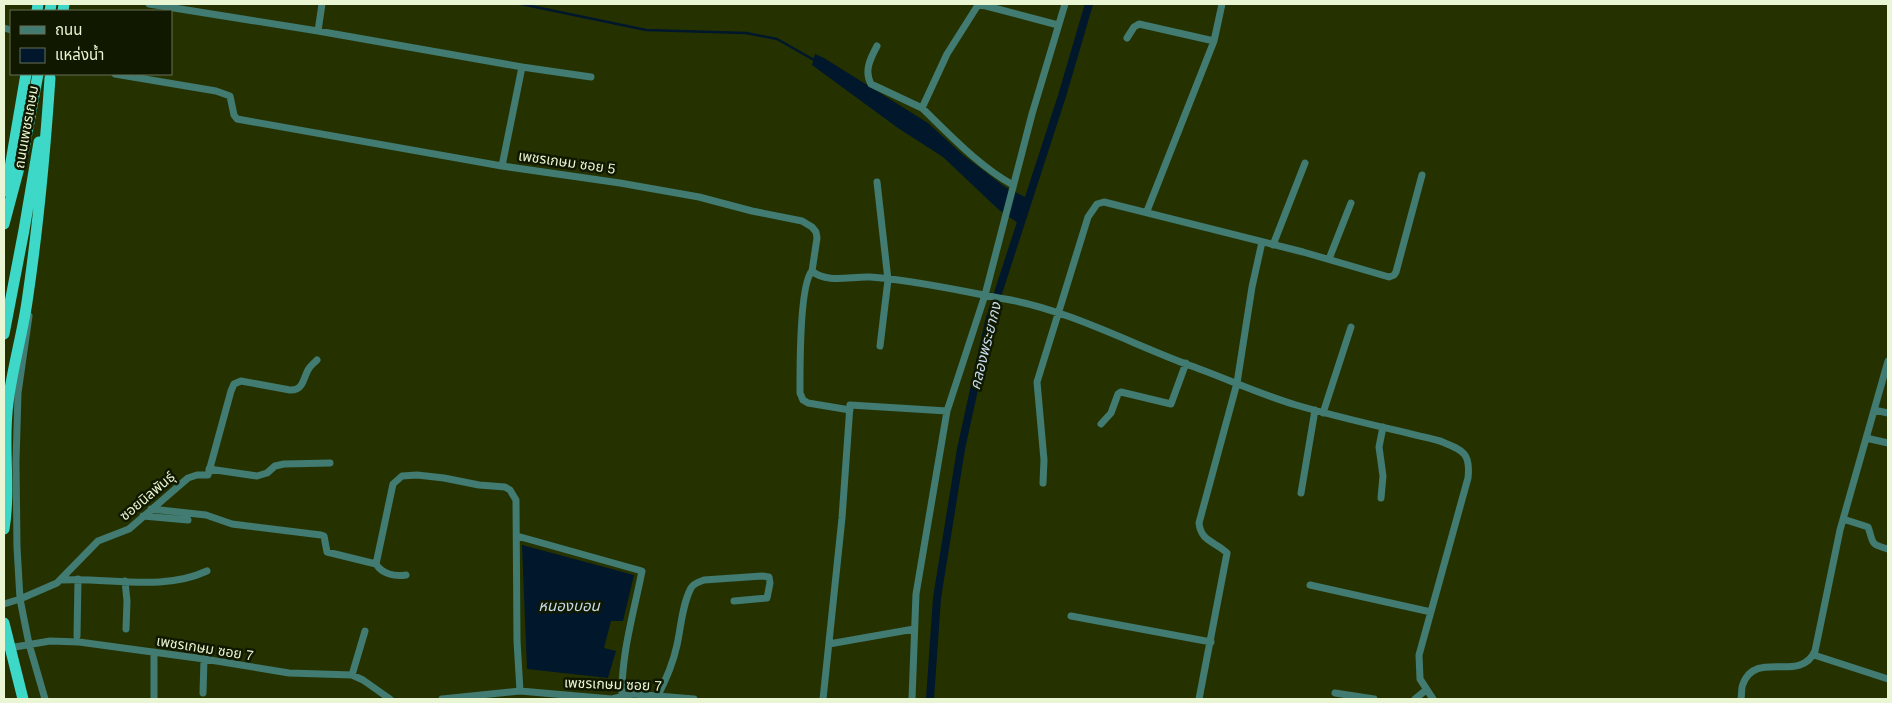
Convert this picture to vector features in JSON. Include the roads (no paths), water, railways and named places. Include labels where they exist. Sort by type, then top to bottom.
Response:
[{"type":"highway","name":"ถนนเพชรเกษม","points":[[4,207],[26,75]]},
{"type":"highway","points":[[4,224],[24,149],[38,75]]},
{"type":"highway","name":"ถนนเพชรเกษม","points":[[4,334],[51,76]]},
{"type":"highway","points":[[4,528],[8,490],[7,406],[27,304],[42,188],[51,76]]},
{"type":"highway","points":[[4,623],[23,699]]},
{"type":"street","points":[[149,4],[591,77]]},
{"type":"street","points":[[318,31],[322,4]]},
{"type":"street","points":[[912,699],[914,629],[919,571],[946,411],[987,296],[1013,186],[1064,4]]},
{"type":"street","points":[[1147,211],[1214,41],[1222,4]]},
{"type":"street","points":[[922,108],[947,54],[978,5],[1058,25]]},
{"type":"street","points":[[1127,38],[1134,27],[1139,24],[1214,41]]},
{"type":"street","points":[[877,46],[867,70],[871,84],[922,108],[996,176],[1013,186]]},
{"type":"street","points":[[502,166],[522,67]]},
{"type":"street","name":"เพชรเกษม ซอย 5","points":[[121,75],[216,91],[230,96],[234,115],[237,119],[502,166],[620,183],[699,197],[752,211],[802,221],[816,232],[817,238],[812,271]]},
{"type":"street","points":[[1273,245],[1305,163]]},
{"type":"street","points":[[1043,483],[1044,460],[1037,382],[1088,218],[1097,204],[1104,202],[1147,211],[1329,259],[1389,277],[1394,276],[1422,175]]},
{"type":"street","points":[[877,182],[888,280],[880,346]]},
{"type":"street","points":[[1329,259],[1351,203]]},
{"type":"street","points":[[1199,699],[1227,553],[1222,547],[1206,538],[1200,531],[1200,523],[1237,383],[1252,286],[1262,242]]},
{"type":"street","points":[[850,410],[808,403],[803,400],[800,393],[803,307],[807,276],[812,271],[818,277],[870,277],[1012,300],[1040,307],[1076,319],[1186,364],[1295,404],[1323,413],[1440,441],[1457,448],[1466,455],[1470,464],[1468,478],[1419,655],[1420,680],[1434,699]]},
{"type":"street","points":[[27,304],[29,328],[18,393],[16,462],[17,547],[20,599],[29,644],[45,699]]},
{"type":"street","points":[[1323,413],[1351,327]]},
{"type":"street","points":[[317,360],[308,369],[301,386],[293,391],[241,381],[234,384],[230,391],[209,472],[257,476],[284,464],[330,462]]},
{"type":"street","points":[[1741,699],[1743,684],[1751,672],[1762,667],[1799,666],[1806,664],[1814,654],[1844,519],[1888,361]]},
{"type":"street","points":[[1101,424],[1111,413],[1118,394],[1121,392],[1170,404],[1186,364]]},
{"type":"street","points":[[823,699],[842,518],[850,405],[946,411]]},
{"type":"street","points":[[1301,493],[1315,410]]},
{"type":"street","points":[[1874,410],[1888,413]]},
{"type":"street","points":[[1381,498],[1383,476],[1379,447],[1383,427]]},
{"type":"street","points":[[1866,438],[1888,443]]},
{"type":"street","name":"ซอยนิลพันธุ์","points":[[4,604],[20,599],[60,580],[98,541],[129,529],[188,478],[209,472]]},
{"type":"street","points":[[406,575],[399,576],[386,573],[379,569],[376,564],[394,480],[402,476],[417,475],[479,485],[505,487],[510,490],[516,500],[517,641],[520,691]]},
{"type":"street","points":[[151,509],[206,515],[232,524],[322,535],[324,536],[327,552],[376,564]]},
{"type":"street","points":[[143,516],[188,520]]},
{"type":"street","points":[[1844,519],[1868,527],[1872,542],[1875,545],[1888,549]]},
{"type":"street","points":[[517,536],[642,571],[626,650],[622,679],[622,697]]},
{"type":"street","points":[[60,580],[78,579],[157,583],[192,578],[207,571]]},
{"type":"street","points":[[657,697],[669,674],[677,647],[681,620],[692,587],[696,582],[768,577],[770,583],[767,598],[734,601]]},
{"type":"street","points":[[77,636],[78,579]]},
{"type":"street","points":[[124,581],[127,600],[126,628]]},
{"type":"street","points":[[1310,585],[1431,612]]},
{"type":"street","points":[[1071,616],[1211,642]]},
{"type":"street","points":[[829,644],[914,629]]},
{"type":"street","points":[[352,675],[365,631]]},
{"type":"street","name":"เพชรเกษม ซอย 7","points":[[9,648],[50,641],[79,642],[289,673],[352,675],[363,680],[390,699]]},
{"type":"street","points":[[154,652],[154,699]]},
{"type":"street","points":[[1814,654],[1888,679]]},
{"type":"street","points":[[203,693],[204,659]]},
{"type":"street","points":[[1415,699],[1426,690]]},
{"type":"street","name":"เพชรเกษม ซอย 7","points":[[442,699],[520,691],[612,699],[633,694],[694,699]]},
{"type":"street","points":[[1335,692],[1374,699]]},
{"type":"water","points":[[815,54],[928,123],[963,155],[1005,187],[1029,199],[1021,225],[998,209],[943,157],[898,128],[812,65]]},
{"type":"water","name":"หนองบอน","points":[[522,545],[634,575],[623,621],[611,621],[604,648],[616,651],[608,678],[527,669]]},
{"type":"waterway","points":[[521,4],[646,30],[746,33],[777,39],[814,60]]},
{"type":"waterway","name":"คลองพระยากง","points":[[930,699],[937,598],[961,449],[989,321],[1062,96],[1089,4]]}]
